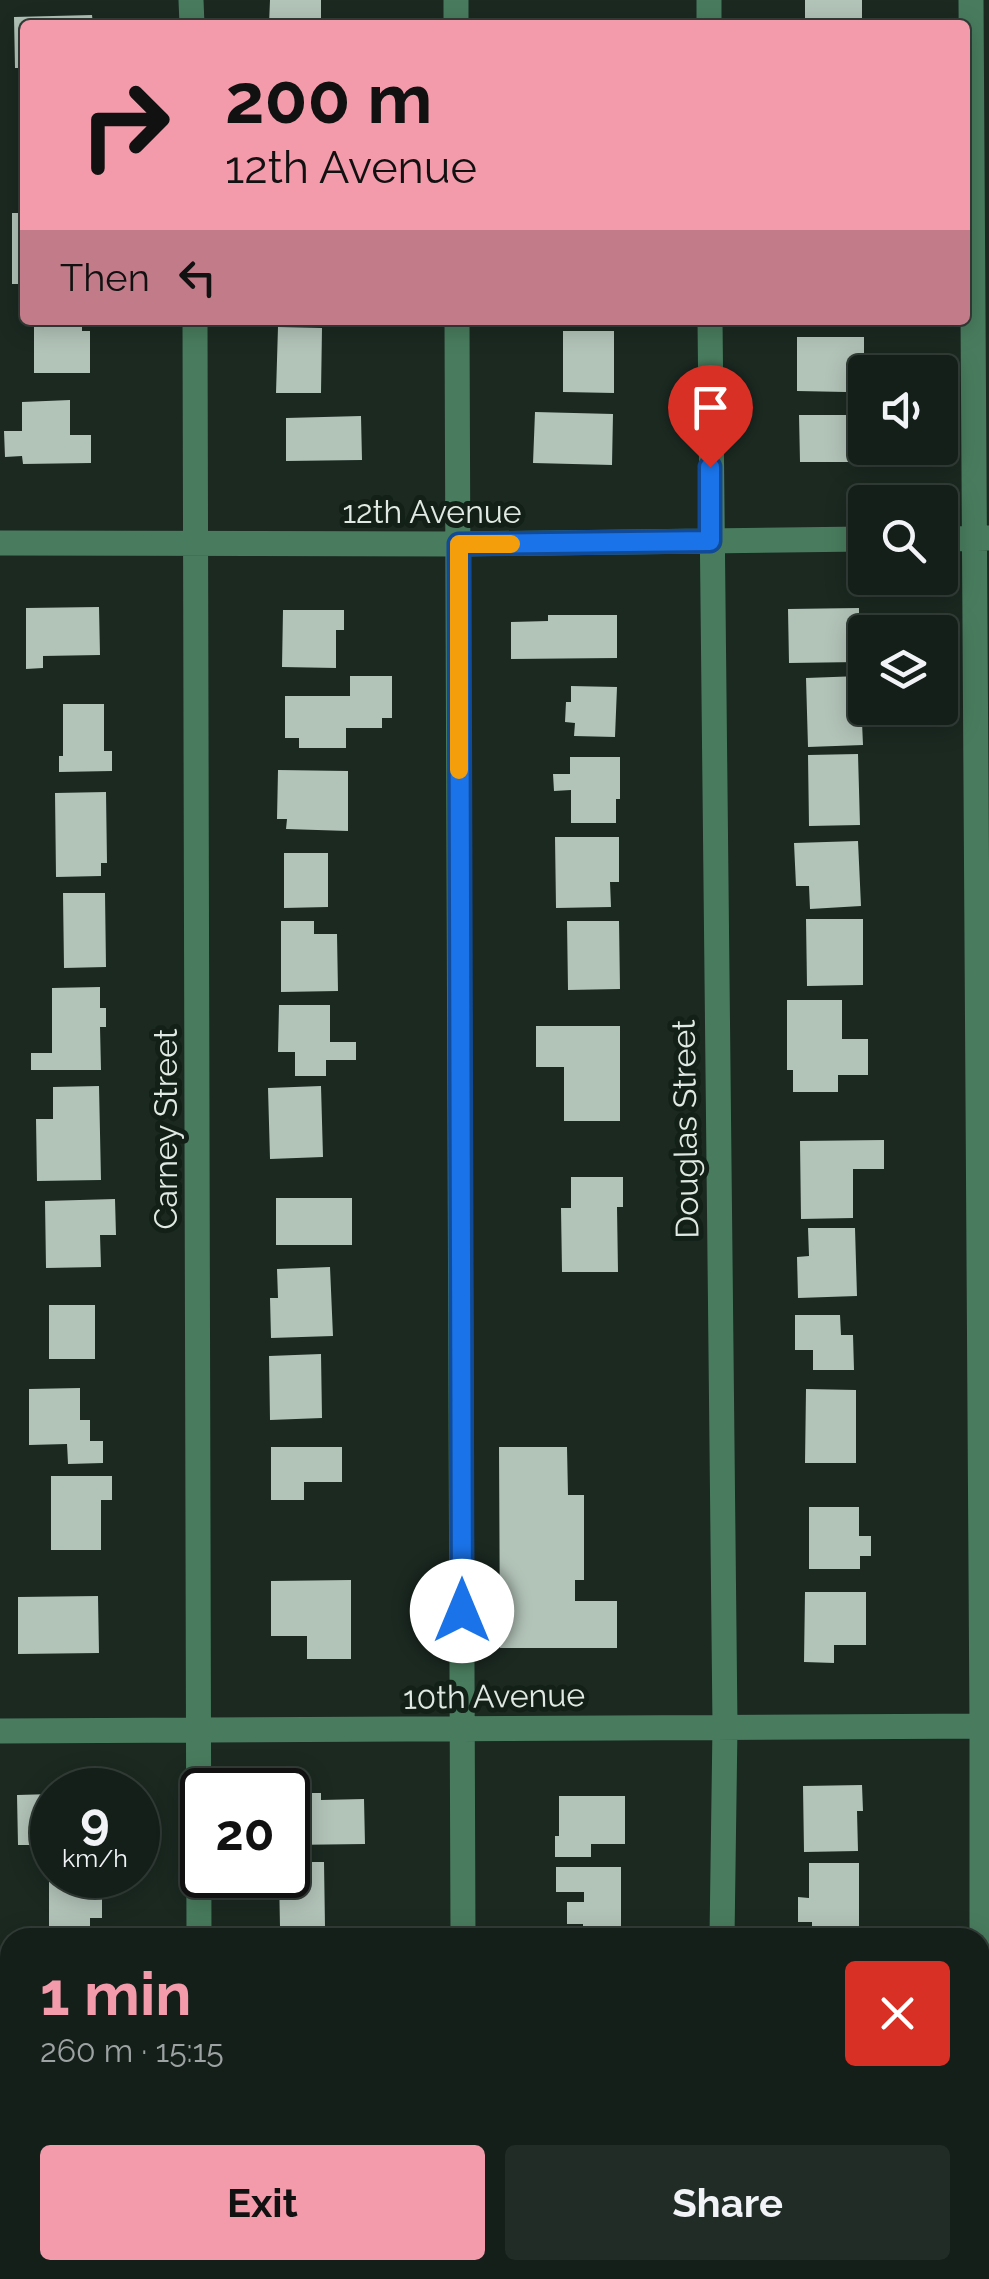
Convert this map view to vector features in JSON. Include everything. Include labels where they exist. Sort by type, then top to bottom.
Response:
[{"type":"street","points":[[972,0],[981,538],[985,1928]]},
{"type":"street","name":"Carney Street","points":[[195,325],[199,1928]]},
{"type":"street","points":[[458,325],[463,1928]]},
{"type":"street","name":"Douglas Street","points":[[710,325],[724,1726],[722,1928]]},
{"type":"street","name":"12th Avenue","points":[[0,543],[459,544],[848,539]]},
{"type":"street","name":"10th Avenue","points":[[0,1731],[986,1726]]},
{"type":"building","points":[[270,0],[321,0],[321,20],[269,20]]},
{"type":"building","points":[[805,0],[862,0],[862,20],[805,20]]},
{"type":"building","points":[[92,15],[92,20],[20,20],[20,68],[15,68],[14,17]]},
{"type":"building","points":[[12,213],[20,213],[20,284],[12,284]]},
{"type":"building","points":[[34,325],[82,325],[82,331],[90,331],[90,373],[34,373]]},
{"type":"building","points":[[278,327],[322,328],[321,393],[276,393]]},
{"type":"building","points":[[563,331],[614,331],[614,393],[563,392]]},
{"type":"building","points":[[797,337],[864,337],[864,355],[848,355],[846,392],[797,391]]},
{"type":"building","points":[[70,400],[70,435],[91,435],[91,463],[23,464],[22,456],[5,457],[4,431],[22,431],[22,402]]},
{"type":"building","points":[[535,412],[613,414],[612,465],[533,463]]},
{"type":"building","points":[[799,415],[848,415],[848,462],[800,462]]},
{"type":"building","points":[[361,416],[362,460],[286,461],[286,418]]},
{"type":"building","points":[[99,607],[100,655],[43,656],[43,668],[26,669],[26,608]]},
{"type":"building","points":[[859,608],[859,615],[848,615],[848,662],[789,663],[788,609]]},
{"type":"building","points":[[283,610],[344,610],[344,630],[336,630],[336,668],[282,667]]},
{"type":"building","points":[[548,615],[617,615],[617,658],[511,659],[511,622],[548,621]]},
{"type":"building","points":[[350,676],[392,676],[392,718],[382,718],[382,728],[346,728],[346,748],[299,748],[299,738],[285,738],[285,696],[350,696]]},
{"type":"building","points":[[848,676],[848,725],[862,725],[863,745],[808,747],[806,678]]},
{"type":"building","points":[[571,686],[617,687],[615,737],[574,736],[575,723],[565,722]]},
{"type":"building","points":[[63,704],[104,704],[104,751],[112,751],[112,771],[59,772],[59,756],[63,756]]},
{"type":"building","points":[[858,754],[860,825],[809,826],[808,755]]},
{"type":"building","points":[[570,757],[620,757],[616,823],[571,823],[571,790],[554,791],[553,774],[570,774]]},
{"type":"building","points":[[278,770],[348,771],[348,831],[286,829],[287,819],[277,819]]},
{"type":"building","points":[[106,792],[107,863],[101,863],[101,876],[56,877],[55,793]]},
{"type":"building","points":[[555,837],[619,837],[619,882],[610,882],[611,907],[556,908]]},
{"type":"building","points":[[858,841],[861,906],[810,909],[809,886],[796,886],[794,843]]},
{"type":"building","points":[[284,853],[328,853],[328,907],[284,908]]},
{"type":"building","points":[[63,893],[105,893],[106,967],[64,968]]},
{"type":"building","points":[[806,919],[863,919],[863,985],[807,986]]},
{"type":"building","points":[[281,921],[314,921],[314,934],[337,934],[338,991],[281,992]]},
{"type":"building","points":[[567,921],[619,921],[620,989],[568,990]]},
{"type":"building","points":[[100,987],[100,1008],[106,1008],[106,1027],[100,1027],[101,1070],[31,1070],[31,1053],[52,1053],[52,988]]},
{"type":"building","points":[[787,1000],[842,1000],[842,1039],[868,1039],[868,1075],[838,1075],[838,1092],[793,1092],[793,1070],[787,1070]]},
{"type":"building","points":[[279,1005],[330,1005],[330,1042],[356,1042],[356,1060],[326,1060],[326,1076],[295,1076],[295,1052],[278,1052]]},
{"type":"building","points":[[536,1026],[620,1026],[620,1121],[564,1121],[564,1067],[536,1067]]},
{"type":"building","points":[[99,1086],[101,1180],[37,1181],[36,1119],[53,1119],[53,1087]]},
{"type":"building","points":[[321,1086],[323,1157],[270,1159],[268,1088]]},
{"type":"building","points":[[884,1140],[884,1169],[853,1169],[853,1218],[801,1219],[800,1141]]},
{"type":"building","points":[[571,1177],[623,1177],[623,1207],[617,1207],[618,1272],[562,1272],[561,1208],[571,1208]]},
{"type":"building","points":[[276,1198],[352,1198],[352,1245],[276,1245]]},
{"type":"building","points":[[115,1199],[116,1235],[100,1235],[101,1267],[46,1268],[45,1201]]},
{"type":"building","points":[[808,1228],[855,1228],[857,1296],[798,1298],[797,1257],[809,1256]]},
{"type":"building","points":[[330,1267],[333,1336],[271,1338],[270,1298],[278,1298],[277,1269]]},
{"type":"building","points":[[49,1305],[95,1305],[95,1359],[49,1359]]},
{"type":"building","points":[[795,1315],[840,1315],[841,1335],[853,1335],[854,1370],[813,1370],[813,1350],[795,1350]]},
{"type":"building","points":[[321,1354],[322,1418],[270,1420],[269,1356]]},
{"type":"building","points":[[80,1388],[80,1420],[90,1420],[90,1441],[103,1441],[103,1463],[68,1464],[67,1444],[29,1445],[29,1389]]},
{"type":"building","points":[[806,1389],[856,1390],[856,1463],[805,1463]]},
{"type":"building","points":[[271,1447],[342,1447],[342,1482],[304,1482],[304,1500],[271,1500]]},
{"type":"building","points":[[499,1447],[567,1447],[568,1495],[584,1495],[584,1580],[575,1580],[575,1601],[617,1601],[617,1648],[500,1648]]},
{"type":"building","points":[[51,1476],[112,1476],[112,1500],[101,1500],[101,1550],[51,1550]]},
{"type":"building","points":[[809,1507],[859,1507],[859,1536],[871,1536],[871,1556],[860,1556],[860,1569],[809,1569]]},
{"type":"building","points":[[351,1580],[351,1659],[307,1659],[307,1636],[271,1636],[271,1581]]},
{"type":"building","points":[[805,1592],[866,1592],[866,1645],[834,1645],[834,1663],[804,1662]]},
{"type":"building","points":[[98,1596],[99,1653],[18,1654],[18,1597]]},
{"type":"building","points":[[862,1785],[863,1811],[857,1811],[858,1851],[804,1852],[803,1786]]},
{"type":"building","points":[[310,1793],[321,1793],[321,1800],[364,1799],[365,1844],[310,1845]]},
{"type":"building","points":[[17,1795],[30,1795],[30,1845],[18,1845]]},
{"type":"building","points":[[559,1796],[625,1796],[625,1844],[591,1844],[591,1857],[555,1857]]},
{"type":"building","points":[[310,1862],[324,1862],[325,1927],[280,1927],[279,1898],[310,1898]]},
{"type":"building","points":[[809,1863],[859,1863],[859,1928],[812,1928],[812,1922],[798,1922],[798,1897],[809,1898]]},
{"type":"building","points":[[556,1867],[621,1867],[621,1928],[567,1924],[567,1902],[584,1902],[584,1892],[556,1892]]},
{"type":"building","points":[[49,1898],[102,1898],[102,1918],[90,1918],[90,1928],[49,1928]]},
{"type":"slow traffic","points":[[459,770],[459,544],[511,544]]},
{"type":"route","points":[[462,1611],[459,544],[710,541],[710,467]]}]
